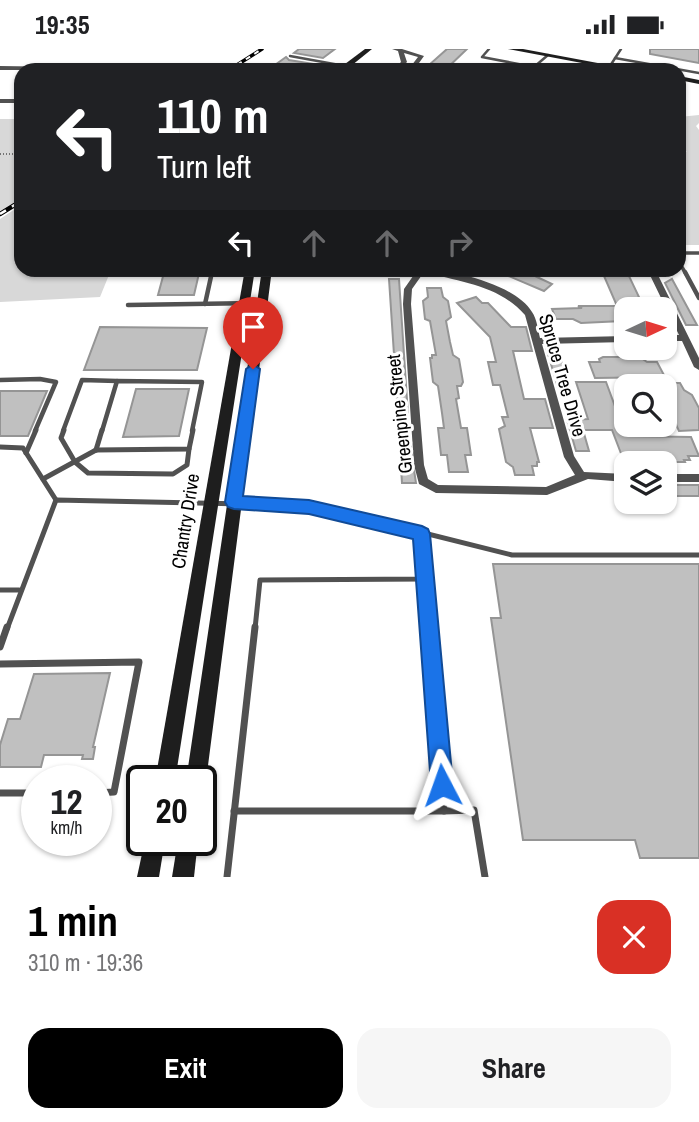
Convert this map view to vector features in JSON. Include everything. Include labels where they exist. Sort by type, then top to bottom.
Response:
[{"type":"street","points":[[350,63],[369,49]]},
{"type":"street","points":[[397,49],[421,56],[416,63]]},
{"type":"street","points":[[511,49],[593,63]]},
{"type":"street","points":[[363,63],[380,50]]},
{"type":"street","name":"Chantry Drive","points":[[168,765],[249,277]]},
{"type":"street","points":[[198,765],[266,277]]},
{"type":"street","name":"Greenpine Street","points":[[418,277],[408,289],[407,304],[419,465],[423,481],[436,489],[548,491],[580,476]]},
{"type":"street","name":"Spruce Tree Drive","points":[[449,277],[499,291],[515,299],[528,314],[569,457],[580,476]]},
{"type":"street","points":[[655,277],[699,367]]},
{"type":"street","points":[[677,338],[684,338]]},
{"type":"street","points":[[536,341],[614,339]]},
{"type":"street","points":[[580,476],[614,477]]},
{"type":"street","points":[[677,478],[699,478]]},
{"type":"street","points":[[148,877],[152,856]]},
{"type":"street","points":[[183,877],[186,856]]},
{"type":"lane","points":[[489,49],[482,57],[513,63]]},
{"type":"lane","points":[[612,63],[621,49]]},
{"type":"lane","points":[[539,63],[548,55]]},
{"type":"lane","points":[[290,56],[321,63]]},
{"type":"lane","points":[[615,58],[643,63]]},
{"type":"lane","points":[[686,275],[699,298]]},
{"type":"lane","points":[[205,304],[211,277]]},
{"type":"lane","points":[[128,305],[262,303]]},
{"type":"lane","points":[[0,380],[40,379],[56,382],[26,453]]},
{"type":"lane","points":[[82,380],[202,382],[189,449],[187,465],[173,474],[88,473],[75,462],[61,437],[82,380]]},
{"type":"lane","points":[[96,450],[117,381]]},
{"type":"lane","points":[[0,447],[23,448],[56,500]]},
{"type":"lane","points":[[43,479],[96,450],[189,449]]},
{"type":"lane","points":[[56,500],[234,502],[309,507],[512,555],[699,555]]},
{"type":"lane","points":[[0,647],[19,590],[56,500]]},
{"type":"lane","points":[[422,534],[444,811]]},
{"type":"lane","points":[[227,877],[260,580],[426,579]]},
{"type":"lane","points":[[0,590],[19,590]]},
{"type":"lane","points":[[0,620],[9,620]]},
{"type":"lane","points":[[0,664],[139,662],[112,792]]},
{"type":"lane","points":[[0,793],[21,793]]},
{"type":"lane","points":[[234,811],[474,810],[485,877]]},
{"type":"shaded area","points":[[699,115],[699,123],[696,126],[699,130],[699,245],[686,245],[686,116]]},
{"type":"shaded area","points":[[0,119],[14,119],[14,202],[0,211]]},
{"type":"shaded area","points":[[14,210],[14,277],[108,277],[100,297],[0,302],[0,219]]},
{"type":"building","points":[[299,49],[335,49],[323,58],[294,53]]},
{"type":"building","points":[[447,49],[467,49],[452,63],[431,63]]},
{"type":"building","points":[[650,49],[699,49],[699,63],[650,54]]},
{"type":"building","points":[[286,57],[308,63],[278,63]]},
{"type":"building","points":[[163,277],[198,277],[194,295],[158,295]]},
{"type":"building","points":[[511,277],[537,277],[552,284],[544,291]]},
{"type":"building","points":[[604,277],[629,277],[639,297],[614,299]]},
{"type":"building","points":[[389,279],[399,279],[408,415],[398,415]]},
{"type":"building","points":[[672,279],[697,325],[686,325],[677,307],[677,297],[672,297],[665,283]]},
{"type":"building","points":[[427,288],[441,288],[443,297],[448,301],[451,317],[446,321],[453,355],[459,359],[463,382],[461,386],[457,386],[459,398],[456,399],[461,428],[467,428],[471,455],[465,455],[468,472],[449,472],[447,455],[441,455],[438,428],[444,428],[438,386],[433,382],[430,358],[436,355],[430,321],[425,319],[423,301],[428,297]]},
{"type":"building","points":[[476,297],[482,303],[488,303],[511,327],[526,327],[532,351],[513,351],[524,399],[545,399],[553,428],[530,428],[539,462],[537,466],[532,466],[534,475],[515,475],[513,467],[506,462],[499,429],[505,426],[502,417],[508,417],[500,385],[493,385],[488,362],[496,362],[490,337],[457,303]]},
{"type":"building","points":[[578,306],[614,306],[614,321],[581,323],[573,319],[556,319],[552,309],[582,308]]},
{"type":"building","points":[[100,327],[207,328],[197,370],[84,370]]},
{"type":"building","points":[[557,346],[570,388],[558,388],[546,347]]},
{"type":"building","points":[[614,357],[614,361],[657,362],[663,374],[614,374],[614,378],[595,378],[589,362],[600,362],[599,359]]},
{"type":"building","points":[[576,382],[606,382],[614,404],[614,435],[612,430],[583,430],[589,451],[576,451],[567,420],[588,419]]},
{"type":"building","points":[[677,383],[692,395],[699,408],[699,430],[679,431]]},
{"type":"building","points":[[136,389],[189,389],[179,436],[123,437]]},
{"type":"building","points":[[0,391],[47,391],[28,436],[0,436]]},
{"type":"building","points":[[399,437],[409,437],[416,483],[402,483]]},
{"type":"building","points":[[615,437],[691,437],[699,456],[688,456],[690,460],[677,462],[677,451],[620,451]]},
{"type":"building","points":[[677,485],[699,485],[699,496],[677,496]]},
{"type":"building","points":[[493,564],[699,564],[699,858],[640,858],[635,840],[523,840],[491,618],[501,618]]},
{"type":"building","points":[[110,673],[93,747],[93,759],[82,759],[83,755],[44,755],[42,765],[0,767],[0,745],[8,719],[20,719],[34,674]]},
{"type":"railway","points":[[240,63],[262,49]]},
{"type":"railway","points":[[0,214],[14,205]]},
{"type":"route","points":[[253,369],[234,502],[309,507],[352,515],[422,534],[442,785]]}]
